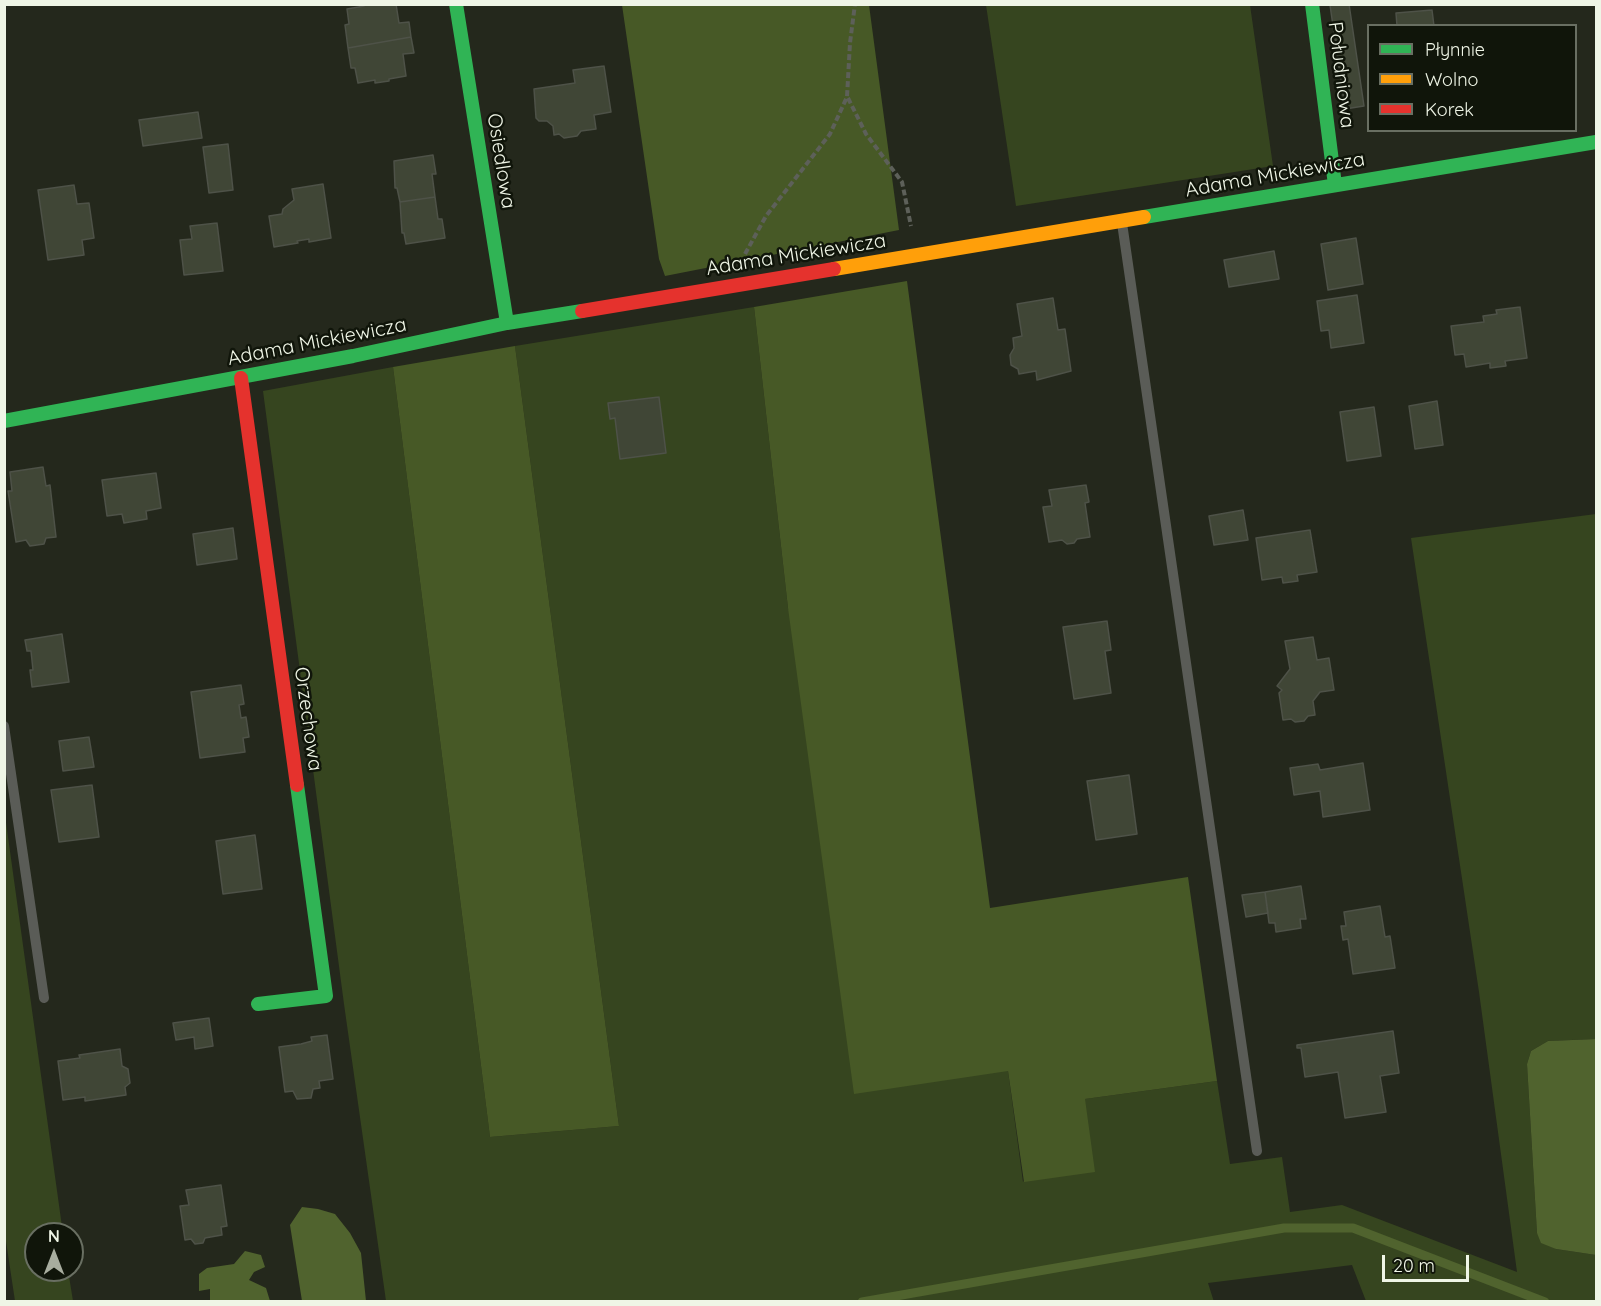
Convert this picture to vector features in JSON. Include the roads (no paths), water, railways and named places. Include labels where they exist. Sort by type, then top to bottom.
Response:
[{"type":"street","name":"Osiedlowa","points":[[456,4],[507,323]]},
{"type":"street","name":"Południowa","points":[[1312,4],[1335,185]]},
{"type":"street","name":"Adama Mickiewicza","points":[[4,421],[241,378],[507,323],[1596,142]]},
{"type":"street","name":"Orzechowa","points":[[241,378],[326,996],[258,1004]]},
{"type":"lane","points":[[1122,221],[1257,1152]]},
{"type":"lane","points":[[4,726],[44,999]]},
{"type":"waterway","points":[[862,1302],[1284,1228],[1353,1228],[1545,1302]]}]
